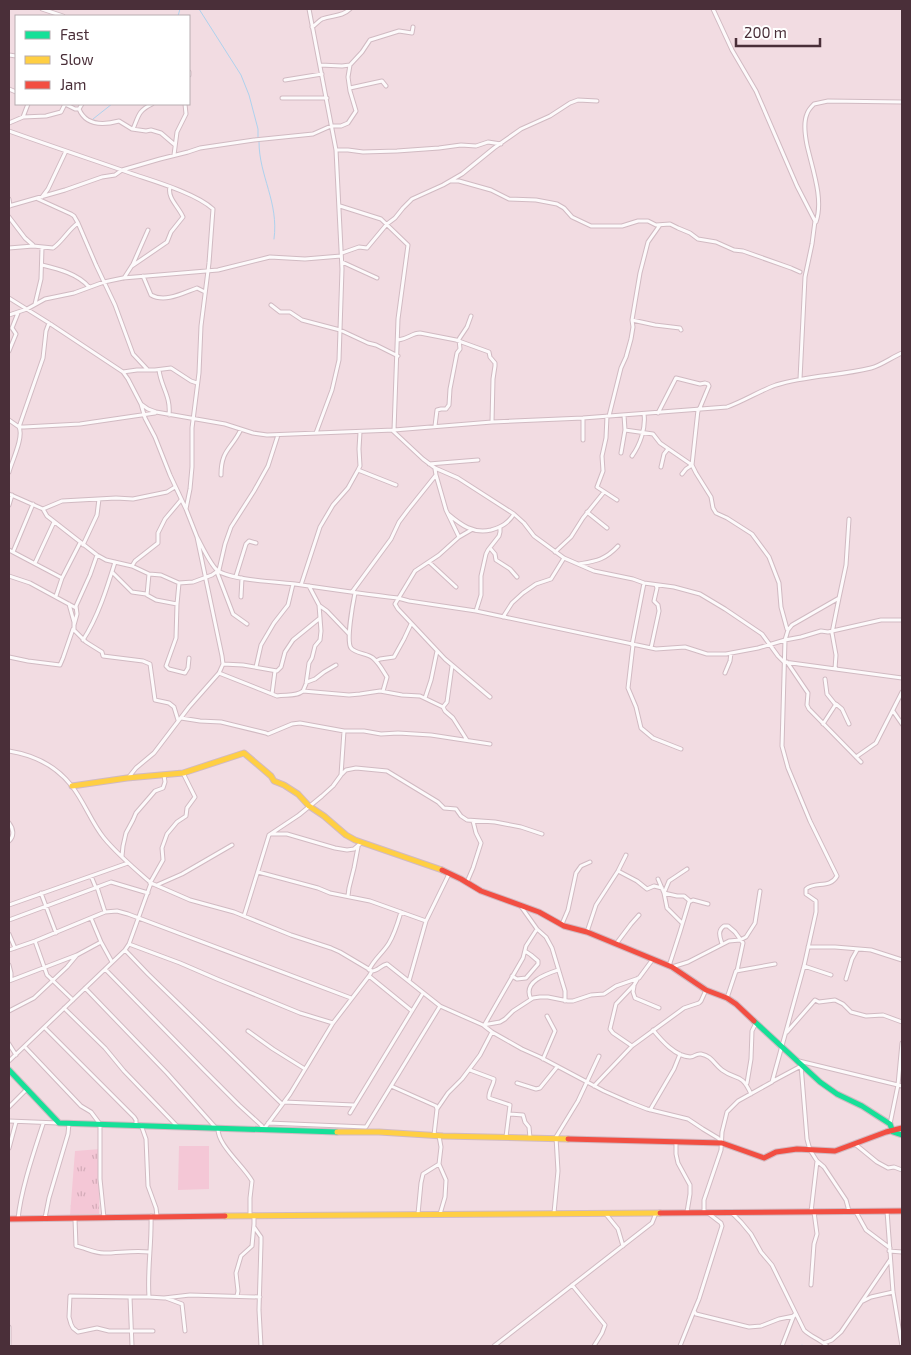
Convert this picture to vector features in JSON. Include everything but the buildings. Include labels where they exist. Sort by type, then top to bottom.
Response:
[{"type":"street","points":[[42,9],[60,15]]},
{"type":"street","points":[[309,9],[336,150],[342,262],[339,360],[332,390],[316,433]]},
{"type":"street","points":[[312,27],[321,20],[345,14],[350,9]]},
{"type":"street","points":[[713,9],[732,50],[756,92],[796,186],[815,225]]},
{"type":"street","points":[[9,199],[9,206],[102,177],[115,175],[122,170],[208,146],[311,135],[331,126],[348,124],[356,113],[348,77],[350,65],[362,52],[369,40],[399,31],[412,33],[413,27]]},
{"type":"street","points":[[320,65],[350,65]]},
{"type":"street","points":[[285,80],[322,74]]},
{"type":"street","points":[[350,88],[382,81],[386,86]]},
{"type":"street","points":[[282,98],[327,98]]},
{"type":"street","points":[[9,315],[27,309],[45,299],[74,294],[104,282],[123,278],[207,271],[234,267],[270,257],[305,259],[341,254],[359,247],[367,248],[387,224],[412,199],[465,172],[521,129],[550,116],[578,100],[596,102]]},
{"type":"street","points":[[800,379],[805,277],[818,216],[818,198],[804,123],[807,113],[814,104],[828,101],[902,102]]},
{"type":"street","points":[[23,117],[28,105]]},
{"type":"street","points":[[9,123],[23,117],[56,114],[62,111],[65,105]]},
{"type":"street","points":[[67,105],[79,109]]},
{"type":"street","points":[[79,109],[81,105]]},
{"type":"street","points":[[133,129],[142,110],[150,105]]},
{"type":"street","points":[[174,155],[177,132],[186,114],[185,105]]},
{"type":"street","points":[[79,109],[84,118],[89,121],[101,124],[119,120],[133,129],[158,132],[175,145]]},
{"type":"street","points":[[9,131],[186,193],[213,209],[201,326],[198,383],[192,419],[190,490],[186,509]]},
{"type":"street","points":[[336,150],[363,152],[397,151],[461,145],[476,146],[488,142],[500,144]]},
{"type":"street","points":[[39,198],[48,188],[66,151]]},
{"type":"street","points":[[450,181],[459,181],[491,190],[509,199],[536,200],[557,204],[564,208],[572,217],[591,226],[624,226],[636,221],[655,225],[672,225],[690,232],[698,239],[716,242],[800,272]]},
{"type":"street","points":[[132,266],[167,242],[171,232],[183,217],[170,194],[170,187]]},
{"type":"street","points":[[39,198],[71,214],[78,222],[115,305],[133,354],[147,369]]},
{"type":"street","points":[[340,206],[380,219],[408,243],[409,247],[398,319],[398,356],[393,430]]},
{"type":"street","points":[[9,217],[33,246]]},
{"type":"street","points":[[9,248],[33,246],[53,248],[78,222]]},
{"type":"street","points":[[617,500],[598,489],[597,485],[603,471],[602,456],[608,416],[631,340],[632,320],[640,273],[648,242],[660,225]]},
{"type":"street","points":[[123,278],[132,266],[148,230]]},
{"type":"street","points":[[35,304],[41,280],[42,248]]},
{"type":"street","points":[[342,262],[377,278]]},
{"type":"street","points":[[42,265],[68,273],[90,287]]},
{"type":"street","points":[[143,276],[151,295],[157,298],[173,297],[197,288],[205,292]]},
{"type":"street","points":[[9,298],[123,372],[141,404],[197,537],[218,572],[233,614],[247,624]]},
{"type":"street","points":[[271,305],[280,312],[290,312],[302,320],[340,330],[398,356]]},
{"type":"street","points":[[9,351],[16,336],[12,328],[18,312]]},
{"type":"street","points":[[436,426],[437,410],[448,407],[450,389],[460,348],[460,337],[467,328],[471,316]]},
{"type":"street","points":[[632,320],[680,328],[681,330]]},
{"type":"street","points":[[19,427],[42,358],[49,323]]},
{"type":"street","points":[[398,340],[406,339],[415,333],[420,333],[460,341],[489,352],[490,357],[495,363],[492,422]]},
{"type":"street","points":[[141,404],[148,409],[169,415],[225,424],[253,433],[278,435],[360,432],[492,422],[624,416],[727,407],[742,402],[757,392],[778,384],[871,368],[902,353]]},
{"type":"street","points":[[123,372],[147,369],[173,369],[191,381],[198,383]]},
{"type":"street","points":[[158,370],[160,381],[169,401],[169,415]]},
{"type":"street","points":[[658,413],[676,378],[708,384],[709,386],[698,410],[692,465]]},
{"type":"street","points":[[19,427],[80,424],[156,412]]},
{"type":"street","points":[[632,456],[640,442],[644,414]]},
{"type":"street","points":[[621,453],[625,430],[624,416]]},
{"type":"street","points":[[582,418],[583,440]]},
{"type":"street","points":[[9,420],[19,427],[21,432],[9,472]]},
{"type":"street","points":[[222,474],[221,463],[224,454],[242,429]]},
{"type":"street","points":[[393,430],[435,468],[458,478],[514,514],[534,536],[564,558],[588,569],[700,594],[762,634],[786,662],[808,693],[807,708],[861,762]]},
{"type":"street","points":[[625,430],[653,434],[660,443],[692,465],[712,497],[713,508],[716,513],[752,534],[769,557],[779,583],[781,607],[788,630]]},
{"type":"street","points":[[302,585],[320,528],[333,505],[348,488],[360,466],[360,432]]},
{"type":"street","points":[[218,572],[231,527],[268,466],[278,435]]},
{"type":"street","points":[[661,467],[664,454],[668,449]]},
{"type":"street","points":[[430,464],[478,460]]},
{"type":"street","points":[[682,474],[692,465]]},
{"type":"street","points":[[435,468],[442,499],[459,537]]},
{"type":"street","points":[[358,470],[396,485]]},
{"type":"street","points":[[383,691],[386,678],[376,661],[370,656],[359,653],[351,648],[350,635],[354,593],[391,539],[403,516],[436,475]]},
{"type":"street","points":[[43,509],[62,502],[133,499],[167,492],[175,487]]},
{"type":"street","points":[[555,552],[571,537],[587,512],[604,492]]},
{"type":"street","points":[[9,505],[10,494],[43,509],[54,522],[97,555],[114,562],[132,566],[149,574],[161,575],[179,583],[188,584],[218,572],[242,578],[398,598],[476,611],[651,648],[685,648],[707,654],[731,653],[881,620],[902,620]]},
{"type":"street","points":[[56,596],[62,578],[97,515],[99,499]]},
{"type":"street","points":[[132,566],[135,561],[158,542],[158,533],[165,519],[181,500]]},
{"type":"street","points":[[33,504],[11,551],[62,578]]},
{"type":"street","points":[[587,512],[607,528]]},
{"type":"street","points":[[448,514],[471,530],[484,531],[507,524],[514,514]]},
{"type":"street","points":[[835,669],[836,655],[832,635],[846,565],[849,519]]},
{"type":"street","points":[[35,563],[54,522]]},
{"type":"street","points":[[476,611],[481,592],[481,574],[486,554],[499,536],[500,527]]},
{"type":"street","points":[[471,530],[415,571],[395,604],[411,624],[452,666],[490,697]]},
{"type":"street","points":[[127,778],[154,753],[189,707],[219,673],[223,664],[197,537]]},
{"type":"street","points":[[236,576],[246,544],[249,541],[256,543]]},
{"type":"street","points":[[578,564],[603,559],[618,546]]},
{"type":"street","points":[[490,548],[495,554],[496,560],[510,569],[517,577]]},
{"type":"street","points":[[9,657],[60,665],[78,614],[76,608],[97,555]]},
{"type":"street","points":[[504,617],[512,603],[523,593],[536,584],[551,579],[564,558]]},
{"type":"street","points":[[83,640],[92,626],[114,562]]},
{"type":"street","points":[[429,562],[456,587]]},
{"type":"street","points":[[112,572],[132,592],[146,594],[156,600],[177,604]]},
{"type":"street","points":[[146,594],[149,574]]},
{"type":"street","points":[[9,576],[30,583],[76,608]]},
{"type":"street","points":[[242,578],[242,597]]},
{"type":"street","points":[[179,583],[176,638],[166,666],[169,669],[185,673],[188,668],[188,658]]},
{"type":"street","points":[[644,583],[632,645],[628,688],[636,707],[641,728],[653,738],[681,749]]},
{"type":"street","points":[[256,667],[261,645],[274,622],[288,605],[293,584]]},
{"type":"street","points":[[651,648],[659,611],[658,605],[654,601],[656,584]]},
{"type":"street","points":[[309,586],[319,605],[350,635]]},
{"type":"street","points":[[772,1082],[804,966],[817,903],[806,894],[806,889],[809,886],[827,884],[836,879],[836,874],[830,866],[788,768],[782,746],[786,662],[785,640],[788,630],[796,622],[840,598]]},
{"type":"street","points":[[69,604],[74,626],[83,640],[100,651],[104,657],[143,661],[151,666],[155,700],[174,706],[180,719]]},
{"type":"street","points":[[303,691],[307,682],[309,663],[320,637],[319,605]]},
{"type":"street","points":[[223,664],[277,671],[281,667],[285,652],[293,640],[320,618]]},
{"type":"street","points":[[376,661],[394,657],[411,624]]},
{"type":"street","points":[[425,698],[437,651]]},
{"type":"street","points":[[725,673],[731,653]]},
{"type":"street","points":[[786,662],[902,678]]},
{"type":"street","points":[[307,682],[336,665]]},
{"type":"street","points":[[443,707],[447,702],[452,666]]},
{"type":"street","points":[[272,694],[275,671]]},
{"type":"street","points":[[219,673],[277,696],[298,694],[303,691],[349,695],[383,691],[402,695],[416,695],[443,707],[468,740]]},
{"type":"street","points":[[825,679],[827,694],[842,710],[849,724]]},
{"type":"street","points":[[856,757],[876,743],[902,692]]},
{"type":"street","points":[[823,724],[835,704]]},
{"type":"street","points":[[893,710],[902,724]]},
{"type":"street","points":[[180,719],[222,722],[266,734],[292,724],[300,723],[344,731],[431,735],[490,744]]},
{"type":"street","points":[[341,775],[344,731]]},
{"type":"street","points":[[9,751],[21,753],[42,761],[60,773],[72,786],[99,831],[122,857],[151,883],[190,900],[244,916],[340,952],[371,970],[376,971],[384,964],[387,964],[440,1006],[483,1025],[492,1032],[557,1067],[629,1102],[650,1110],[688,1119],[718,1138],[722,1143]]},
{"type":"street","points":[[72,786],[127,778],[183,773],[242,753],[262,768],[274,781],[298,794],[309,806],[360,845],[405,857],[449,874],[481,891],[520,904],[562,924],[588,932],[671,966],[706,990],[736,1004],[828,1088],[862,1106],[890,1124]]},
{"type":"street","points":[[244,916],[269,835],[299,815],[332,786],[346,770],[356,768],[387,771],[438,802],[444,808],[456,809],[463,818],[521,827],[542,834]]},
{"type":"street","points":[[9,1062],[129,944],[151,883],[163,860],[162,848],[167,834],[177,822],[186,816],[187,808],[194,798],[194,793],[183,773]]},
{"type":"street","points":[[122,857],[124,838],[136,813],[155,792],[164,788],[164,775]]},
{"type":"street","points":[[467,882],[481,843],[473,821]]},
{"type":"street","points":[[9,823],[12,826],[13,835],[9,841]]},
{"type":"street","points":[[269,835],[287,834],[335,848],[350,850],[360,845]]},
{"type":"street","points":[[348,896],[360,845]]},
{"type":"street","points":[[157,886],[232,846]]},
{"type":"street","points":[[588,932],[596,905],[626,855]]},
{"type":"street","points":[[562,924],[568,910],[576,873],[582,865],[590,862]]},
{"type":"street","points":[[9,905],[128,863]]},
{"type":"street","points":[[664,893],[669,881],[687,869]]},
{"type":"street","points":[[618,871],[637,881],[647,889],[654,886],[662,888]]},
{"type":"street","points":[[258,872],[330,893],[370,901],[426,920]]},
{"type":"street","points":[[409,981],[426,920],[449,874]]},
{"type":"street","points":[[91,876],[105,912]]},
{"type":"street","points":[[658,879],[664,893],[667,908],[682,924]]},
{"type":"street","points":[[9,920],[112,882],[148,893]]},
{"type":"street","points":[[671,966],[688,962],[722,944],[747,936],[755,923],[760,891]]},
{"type":"street","points":[[41,893],[56,932]]},
{"type":"street","points":[[664,893],[684,896],[690,901],[708,904]]},
{"type":"street","points":[[671,966],[690,901]]},
{"type":"street","points":[[520,904],[537,929],[546,936],[552,948],[565,991],[565,1001]]},
{"type":"street","points":[[9,950],[36,941],[105,912],[117,911],[351,998]]},
{"type":"street","points":[[264,1130],[305,1070],[333,1023],[369,976],[376,958],[390,942],[401,912]]},
{"type":"street","points":[[616,944],[639,915]]},
{"type":"street","points":[[91,918],[112,962]]},
{"type":"street","points":[[722,944],[720,932],[724,926],[728,926],[741,939],[743,946],[737,971],[726,998]]},
{"type":"street","points":[[483,1025],[524,956],[526,946],[537,929]]},
{"type":"street","points":[[9,934],[14,948]]},
{"type":"street","points":[[36,941],[48,975],[73,1000]]},
{"type":"street","points":[[9,965],[10,980],[77,955],[101,942]]},
{"type":"street","points":[[129,944],[233,986],[333,1023]]},
{"type":"street","points":[[808,947],[872,950],[902,960]]},
{"type":"street","points":[[125,950],[283,1103],[354,1105]]},
{"type":"street","points":[[846,979],[857,950]]},
{"type":"street","points":[[512,976],[517,979],[526,978],[538,964],[538,961],[532,955],[525,951]]},
{"type":"street","points":[[9,1011],[34,998],[77,955]]},
{"type":"street","points":[[632,1046],[610,1029],[616,1004],[634,985],[653,959]]},
{"type":"street","points":[[737,971],[775,964]]},
{"type":"street","points":[[804,966],[831,975]]},
{"type":"street","points":[[105,969],[204,1070],[261,1124],[264,1130]]},
{"type":"street","points":[[531,999],[529,994],[531,985],[542,976],[558,970]]},
{"type":"street","points":[[369,976],[412,1011]]},
{"type":"street","points":[[483,1025],[500,1022],[531,999],[548,997],[573,1001],[591,995],[601,995],[616,986],[638,978]]},
{"type":"street","points":[[634,985],[634,997],[659,1008]]},
{"type":"street","points":[[85,988],[217,1128],[223,1144],[252,1182],[250,1198],[254,1227],[252,1246],[241,1256],[236,1274],[237,1296]]},
{"type":"street","points":[[594,1086],[632,1046],[684,1008],[699,1003],[706,990]]},
{"type":"street","points":[[350,1113],[423,993]]},
{"type":"street","points":[[786,1033],[815,1000],[819,1002],[835,1000],[843,1004],[851,1012],[866,1016],[883,1015],[902,1022]]},
{"type":"street","points":[[367,1130],[391,1086],[440,1006]]},
{"type":"street","points":[[64,1008],[105,1048],[124,1071],[177,1126]]},
{"type":"street","points":[[543,1059],[554,1031],[547,1016]]},
{"type":"street","points":[[326,1022],[329,1029]]},
{"type":"street","points":[[746,1084],[751,1059],[752,1031],[756,1023]]},
{"type":"street","points":[[45,1028],[134,1117],[146,1139],[148,1186],[156,1208],[151,1229],[149,1252],[150,1297]]},
{"type":"street","points":[[653,1030],[680,1054],[690,1057],[700,1053],[711,1058],[722,1070],[739,1077],[746,1084],[751,1094]]},
{"type":"street","points":[[248,1031],[305,1070]]},
{"type":"street","points":[[440,1214],[445,1197],[446,1180],[439,1164],[441,1146],[436,1135],[437,1110],[448,1093],[470,1070],[492,1032]]},
{"type":"street","points":[[891,1131],[890,1124],[898,1085],[902,1043]]},
{"type":"street","points":[[9,1044],[16,1055]]},
{"type":"street","points":[[25,1047],[81,1106],[91,1112],[100,1124],[100,1180],[104,1218]]},
{"type":"street","points":[[650,1110],[674,1069],[680,1054]]},
{"type":"street","points":[[554,1214],[558,1171],[557,1138],[559,1130],[578,1101],[599,1056]]},
{"type":"street","points":[[796,1060],[902,1086]]},
{"type":"street","points":[[706,1213],[704,1200],[721,1150],[722,1132],[727,1112],[738,1101],[801,1065]]},
{"type":"street","points":[[801,1065],[807,1139],[810,1150],[837,1185],[852,1212],[866,1230],[890,1250],[902,1252]]},
{"type":"street","points":[[517,1083],[536,1089],[540,1088],[557,1067]]},
{"type":"street","points":[[9,1070],[59,1123]]},
{"type":"street","points":[[470,1070],[494,1079],[488,1096],[510,1105],[506,1137]]},
{"type":"street","points":[[391,1086],[435,1106],[437,1110]]},
{"type":"street","points":[[9,1107],[27,1089]]},
{"type":"street","points":[[510,1114],[522,1115],[529,1127],[530,1138]]},
{"type":"street","points":[[9,1121],[43,1124],[177,1126],[264,1130],[367,1130]]},
{"type":"street","points":[[254,1129],[257,1121]]},
{"type":"street","points":[[9,1148],[16,1122]]},
{"type":"street","points":[[18,1219],[24,1190],[43,1124]]},
{"type":"street","points":[[45,1218],[68,1134],[69,1124]]},
{"type":"street","points":[[268,1124],[436,1135],[722,1143],[764,1158],[776,1152],[797,1149],[835,1151],[902,1128]]},
{"type":"street","points":[[891,1131],[902,1135]]},
{"type":"street","points":[[676,1141],[678,1161],[690,1189],[687,1213]]},
{"type":"street","points":[[855,1144],[877,1162],[888,1168],[894,1167],[902,1170]]},
{"type":"street","points":[[811,1285],[814,1244],[817,1234],[813,1212],[818,1161]]},
{"type":"street","points":[[418,1214],[423,1174],[439,1164]]},
{"type":"street","points":[[887,1211],[893,1292],[902,1346]]},
{"type":"street","points":[[9,1219],[252,1215],[902,1211]]},
{"type":"street","points":[[605,1213],[618,1228],[622,1246]]},
{"type":"street","points":[[494,1346],[652,1223],[656,1213]]},
{"type":"street","points":[[680,1346],[703,1287],[722,1226],[721,1222],[706,1213]]},
{"type":"street","points":[[732,1213],[742,1222],[761,1252],[772,1265],[794,1314],[806,1332],[827,1346]]},
{"type":"street","points":[[75,1218],[76,1246],[98,1253],[149,1252]]},
{"type":"street","points":[[254,1227],[260,1236],[261,1243],[261,1346]]},
{"type":"street","points":[[824,1343],[832,1340],[840,1332],[890,1260]]},
{"type":"street","points":[[572,1285],[605,1325],[594,1346]]},
{"type":"street","points":[[861,1302],[871,1297],[893,1292]]},
{"type":"street","points":[[153,1331],[97,1328],[78,1332],[72,1328],[70,1296],[130,1298],[164,1298],[190,1295],[260,1297]]},
{"type":"street","points":[[130,1298],[132,1346]]},
{"type":"street","points":[[164,1298],[182,1304],[186,1330]]},
{"type":"street","points":[[694,1311],[698,1315],[749,1327],[761,1326],[794,1314]]},
{"type":"street","points":[[782,1346],[794,1314]]},
{"type":"street","points":[[9,1327],[9,1346]]},
{"type":"green space","points":[[179,1146],[209,1146],[209,1189],[178,1190]]},
{"type":"green space","points":[[100,1149],[99,1214],[70,1215],[75,1151]]},
{"type":"waterway","points":[[178,15],[180,9]]},
{"type":"waterway","points":[[199,9],[241,75],[249,95],[258,129],[258,138]]},
{"type":"waterway","points":[[93,119],[111,105]]},
{"type":"waterway","points":[[259,142],[262,166],[274,213],[274,239]]},
{"type":"traffic: fast","points":[[754,1021],[820,1082],[837,1094],[862,1106],[890,1124],[893,1132],[902,1135]]},
{"type":"traffic: fast","points":[[9,1070],[59,1123],[337,1132]]},
{"type":"traffic: slow","points":[[72,786],[127,778],[183,773],[244,753],[271,776],[274,781],[298,794],[309,806],[346,835],[355,840],[442,870]]},
{"type":"traffic: slow","points":[[337,1132],[568,1139]]},
{"type":"traffic: slow","points":[[225,1216],[660,1213]]},
{"type":"traffic: jam","points":[[442,870],[481,891],[539,912],[564,926],[587,932],[672,967],[706,990],[727,998],[754,1021]]},
{"type":"traffic: jam","points":[[568,1139],[722,1143],[764,1158],[776,1152],[797,1149],[835,1151],[902,1128]]},
{"type":"traffic: jam","points":[[660,1213],[902,1211]]},
{"type":"traffic: jam","points":[[9,1219],[225,1216]]}]
